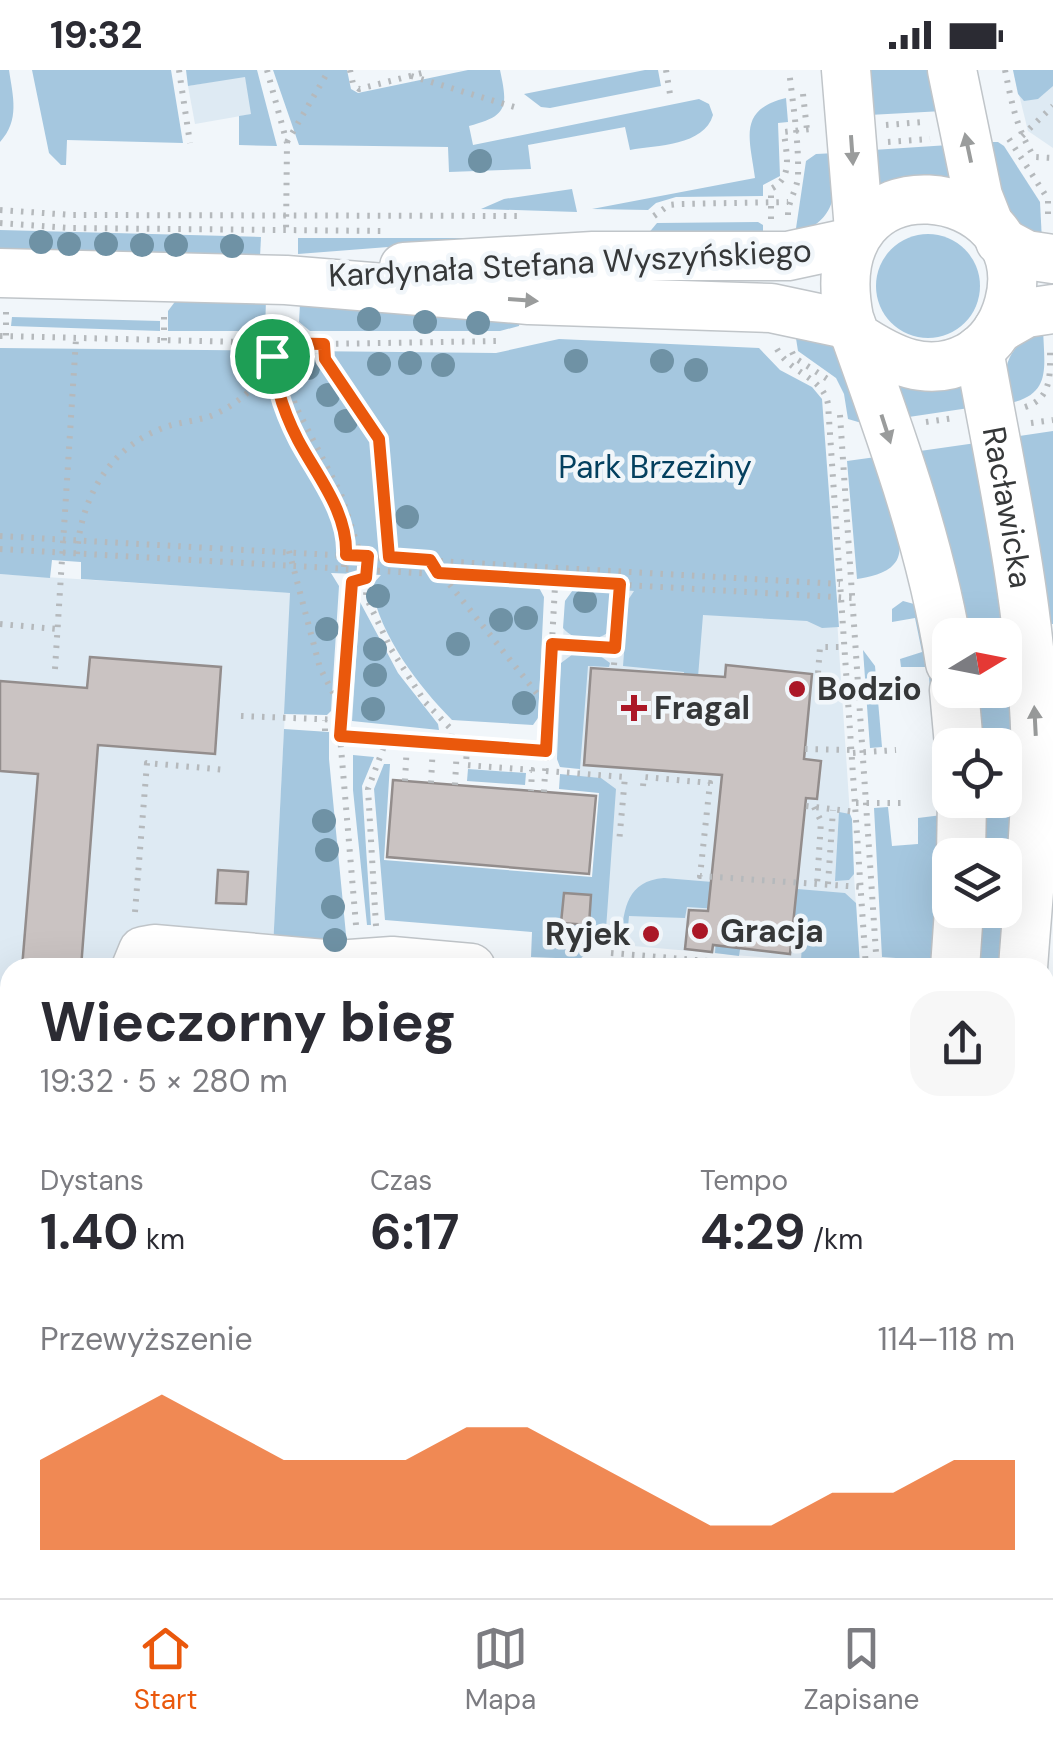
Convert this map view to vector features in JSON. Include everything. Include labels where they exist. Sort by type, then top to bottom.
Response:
[{"type":"street","points":[[846,70],[856,236],[846,262],[844,291],[853,331],[924,545],[940,618]]},
{"type":"street","points":[[952,70],[978,196],[1007,253],[1012,274],[1012,296],[989,340]]},
{"type":"street","points":[[856,236],[891,206],[913,199],[937,198],[959,204],[1026,255],[1053,258]]},
{"type":"street","name":"Kardynała Stefana Wyszyńskiego","points":[[0,273],[286,262],[416,266],[593,256],[788,256],[856,236]]},
{"type":"street","name":"Kardynała Stefana Wyszyńskiego","points":[[286,262],[529,300],[772,308],[853,331]]},
{"type":"street","points":[[853,331],[900,363],[922,367],[945,366],[1026,313],[1051,327]]},
{"type":"street","name":"Racławicka","points":[[989,340],[1031,667],[1043,821],[1023,958]]},
{"type":"street","points":[[956,958],[958,928]]},
{"type":"street","points":[[140,958],[143,951],[154,949],[256,958]]},
{"type":"street","points":[[353,958],[375,949],[420,958]]},
{"type":"path","points":[[178,70],[190,144]]},
{"type":"path","points":[[268,70],[286,143],[286,262]]},
{"type":"path","points":[[286,143],[329,70]]},
{"type":"path","points":[[350,70],[353,84],[360,89],[422,70]]},
{"type":"path","points":[[666,70],[670,94]]},
{"type":"path","points":[[646,224],[669,205],[788,202],[797,187],[790,70]]},
{"type":"path","points":[[1005,70],[1017,127],[1034,156],[1053,158]]},
{"type":"path","points":[[411,76],[518,108]]},
{"type":"path","points":[[770,217],[771,189],[787,173],[784,132],[807,130],[802,94]]},
{"type":"path","points":[[1022,136],[1053,106]]},
{"type":"path","points":[[870,126],[926,122]]},
{"type":"path","points":[[1006,134],[1048,199],[1053,199]]},
{"type":"path","points":[[872,143],[949,138]]},
{"type":"path","points":[[0,210],[72,215],[526,216]]},
{"type":"path","points":[[0,224],[396,231]]},
{"type":"path","points":[[0,311],[8,312],[3,337],[286,344],[502,341]]},
{"type":"path","points":[[1007,410],[1032,405],[1044,396],[1050,381],[1051,327]]},
{"type":"path","points":[[54,669],[76,340]]},
{"type":"path","points":[[772,340],[785,363],[819,384],[827,397],[866,958]]},
{"type":"path","points":[[788,342],[795,358],[820,373],[836,390]]},
{"type":"path","points":[[272,343],[289,420],[337,510],[345,537],[344,567]]},
{"type":"path","points":[[286,344],[285,362],[295,405],[341,494],[358,548],[368,556]]},
{"type":"path","points":[[324,344],[325,359],[379,439],[389,557]]},
{"type":"path","points":[[76,554],[92,491],[118,458],[154,431],[208,416],[230,405],[266,371],[272,356]]},
{"type":"path","points":[[839,405],[876,958]]},
{"type":"path","points":[[920,423],[970,416]]},
{"type":"path","points":[[0,536],[840,584]]},
{"type":"path","points":[[0,548],[852,598]]},
{"type":"path","points":[[289,551],[320,668],[342,708]]},
{"type":"path","points":[[368,556],[366,596],[390,649],[425,702],[452,730],[455,785]]},
{"type":"path","points":[[430,560],[548,707]]},
{"type":"path","points":[[544,792],[556,567]]},
{"type":"path","points":[[614,665],[621,572]]},
{"type":"path","points":[[366,578],[352,582],[340,736],[375,949]]},
{"type":"path","points":[[0,624],[57,628]]},
{"type":"path","points":[[552,644],[615,648]]},
{"type":"path","points":[[818,673],[820,647],[846,647]]},
{"type":"path","points":[[241,716],[341,720]]},
{"type":"path","points":[[325,720],[325,732]]},
{"type":"path","points":[[340,736],[546,751]]},
{"type":"path","points":[[375,949],[368,790],[386,740]]},
{"type":"path","points":[[405,781],[407,742]]},
{"type":"path","points":[[431,783],[433,744]]},
{"type":"path","points":[[468,746],[466,765],[532,770],[530,790]]},
{"type":"path","points":[[805,749],[896,750]]},
{"type":"path","points":[[134,918],[147,763],[226,770]]},
{"type":"path","points":[[546,770],[625,778],[620,843]]},
{"type":"path","points":[[644,786],[644,776],[710,783],[700,876],[862,887]]},
{"type":"path","points":[[816,885],[820,821],[809,806],[833,810],[901,802]]},
{"type":"path","points":[[828,884],[833,810]]},
{"type":"path","points":[[611,953],[672,958]]},
{"type":"shaded area","points":[[1013,70],[1053,70],[1053,148],[1028,131]]},
{"type":"shaded area","points":[[245,76],[252,114],[195,124],[188,86]]},
{"type":"shaded area","points":[[0,574],[291,593],[273,948],[221,958],[0,958]]},
{"type":"shaded area","points":[[576,587],[836,604],[859,958],[769,958],[599,943],[604,936],[601,778],[579,776],[579,769],[560,767],[557,759],[565,601]]},
{"type":"green space","points":[[0,70],[9,70],[14,108],[0,142]]},
{"type":"green space","points":[[32,70],[171,70],[183,143],[67,140],[66,165],[61,165],[49,153]]},
{"type":"green space","points":[[186,70],[257,70],[277,146],[239,145],[239,116],[251,114],[245,77],[188,86]]},
{"type":"green space","points":[[273,70],[347,70],[351,89],[358,93],[468,70],[500,70],[502,108],[491,118],[469,126],[473,145],[699,99],[709,104],[713,115],[700,133],[678,142],[630,150],[625,127],[528,145],[531,169],[449,172],[448,147],[299,145]]},
{"type":"green space","points":[[658,70],[661,86],[550,108],[541,107],[524,94]]},
{"type":"green space","points":[[865,70],[934,70],[943,111],[869,115]]},
{"type":"green space","points":[[1013,70],[1053,70],[1053,86],[1038,99],[1024,101],[1018,94]]},
{"type":"green space","points":[[786,98],[788,122],[778,123],[780,176],[763,185],[763,196],[676,197],[648,210],[592,209],[755,178],[750,139],[753,118],[770,103]]},
{"type":"green space","points":[[987,142],[1004,146],[1040,202],[1042,241],[1005,215]]},
{"type":"green space","points":[[949,145],[957,180],[880,194],[873,150]]},
{"type":"green space","points":[[836,153],[834,192],[827,213],[795,235],[806,161],[816,154]]},
{"type":"green space","points":[[572,189],[577,212],[481,209],[504,199]]},
{"type":"green space","points":[[657,223],[763,225],[763,237],[647,235]]},
{"type":"green space","points":[[0,230],[261,237],[260,257],[0,252]]},
{"type":"green space","points":[[928,234],[948,238],[965,249],[976,266],[980,286],[976,306],[965,323],[948,334],[928,338],[908,334],[891,323],[880,306],[876,286],[880,266],[891,249],[908,238]]},
{"type":"green space","points":[[298,238],[504,238],[298,254]]},
{"type":"green space","points":[[177,299],[266,300],[265,331],[168,331],[168,311]]},
{"type":"green space","points":[[300,304],[520,318],[519,326],[500,331],[310,331],[299,322]]},
{"type":"green space","points":[[12,317],[160,321],[160,331],[11,326]]},
{"type":"green space","points":[[1043,327],[1043,378],[1032,394],[1006,404],[1005,378],[1010,358],[1021,342]]},
{"type":"green space","points":[[795,332],[827,342],[835,349],[865,424],[848,419],[844,394],[836,378],[798,351]]},
{"type":"green space","name":"Park Brzeziny","points":[[559,339],[759,348],[780,370],[812,387],[822,399],[839,627],[822,628],[807,621],[703,615],[693,739],[679,738],[684,672],[623,666],[628,600],[634,591],[608,589],[613,599],[611,629],[600,637],[587,639],[563,628],[565,601],[575,587],[537,584],[544,597],[538,718],[533,725],[452,720],[414,675],[383,623],[371,586],[381,575],[331,573],[339,586],[331,711],[327,715],[284,714],[290,593],[81,579],[81,562],[52,560],[50,578],[0,574],[0,348],[496,353]]},
{"type":"green space","points":[[895,384],[962,384],[969,408],[902,418]]},
{"type":"green space","points":[[1053,431],[1053,624],[1047,624],[1013,437]]},
{"type":"green space","points":[[976,443],[1005,618],[960,618],[942,539],[913,452]]},
{"type":"green space","points":[[876,457],[898,528],[899,555],[887,570],[857,579],[847,461]]},
{"type":"green space","points":[[903,601],[914,604],[932,659],[932,708],[940,708],[942,728],[934,728],[928,667],[901,667],[900,659],[922,652],[915,618],[892,622],[892,609]]},
{"type":"green space","points":[[360,602],[398,673],[439,730],[352,721]]},
{"type":"green space","points":[[863,650],[875,666],[882,747],[870,748]]},
{"type":"green space","points":[[573,654],[599,655],[610,663],[609,667],[588,666],[580,769],[560,767],[557,759],[561,663]]},
{"type":"green space","points":[[975,708],[1014,708],[1015,728],[976,728]]},
{"type":"green space","points":[[284,729],[329,732],[347,945],[273,948]]},
{"type":"green space","points":[[353,755],[374,757],[362,786],[371,925],[367,925]]},
{"type":"green space","points":[[384,764],[390,764],[384,860],[592,877],[599,793],[559,789],[560,774],[601,778],[616,789],[606,929],[599,943],[581,958],[531,957],[532,932],[385,920],[374,789]]},
{"type":"green space","points":[[468,769],[526,773],[525,785],[467,781]]},
{"type":"green space","points":[[888,807],[892,846],[918,844],[918,818],[944,818],[944,838],[932,838],[932,928],[939,928],[937,958],[882,957],[874,808]]},
{"type":"green space","points":[[839,812],[850,814],[852,819],[854,874],[849,880],[835,881]]},
{"type":"green space","points":[[981,818],[1017,818],[1016,838],[980,838]]},
{"type":"green space","points":[[652,880],[845,893],[856,903],[859,958],[801,958],[802,943],[796,941],[797,923],[745,918],[739,956],[715,953],[718,909],[687,907],[685,918],[629,916],[627,939],[621,939],[630,898],[642,884]]},
{"type":"green space","points":[[976,928],[1008,928],[1005,958],[974,958]]},
{"type":"building","points":[[90,657],[221,667],[215,754],[98,745],[82,958],[23,958],[38,774],[0,771],[0,681],[87,688]]},
{"type":"building","points":[[726,665],[812,674],[804,759],[821,761],[817,799],[806,798],[790,954],[713,945],[712,952],[685,949],[689,910],[708,911],[722,775],[584,765],[591,668],[725,677]]},
{"type":"building","points":[[393,780],[596,796],[589,874],[387,857]]},
{"type":"building","points":[[218,870],[248,872],[246,904],[216,903]]},
{"type":"building","points":[[564,893],[591,895],[589,925],[561,923]]},
{"type":"place","name":"Bodzio","points":[[797,689]]},
{"type":"place","name":"Fragal","points":[[634,708]]},
{"type":"place","name":"Gracja","points":[[700,931]]},
{"type":"place","name":"Ryjek","points":[[651,934]]},
{"type":"route","points":[[272,343],[324,344],[325,359],[379,439],[389,557],[430,560],[438,573],[620,584],[615,648],[552,644],[546,751],[340,736],[352,582],[366,578],[368,556],[346,555],[337,510],[289,420],[272,356],[272,343]]}]
